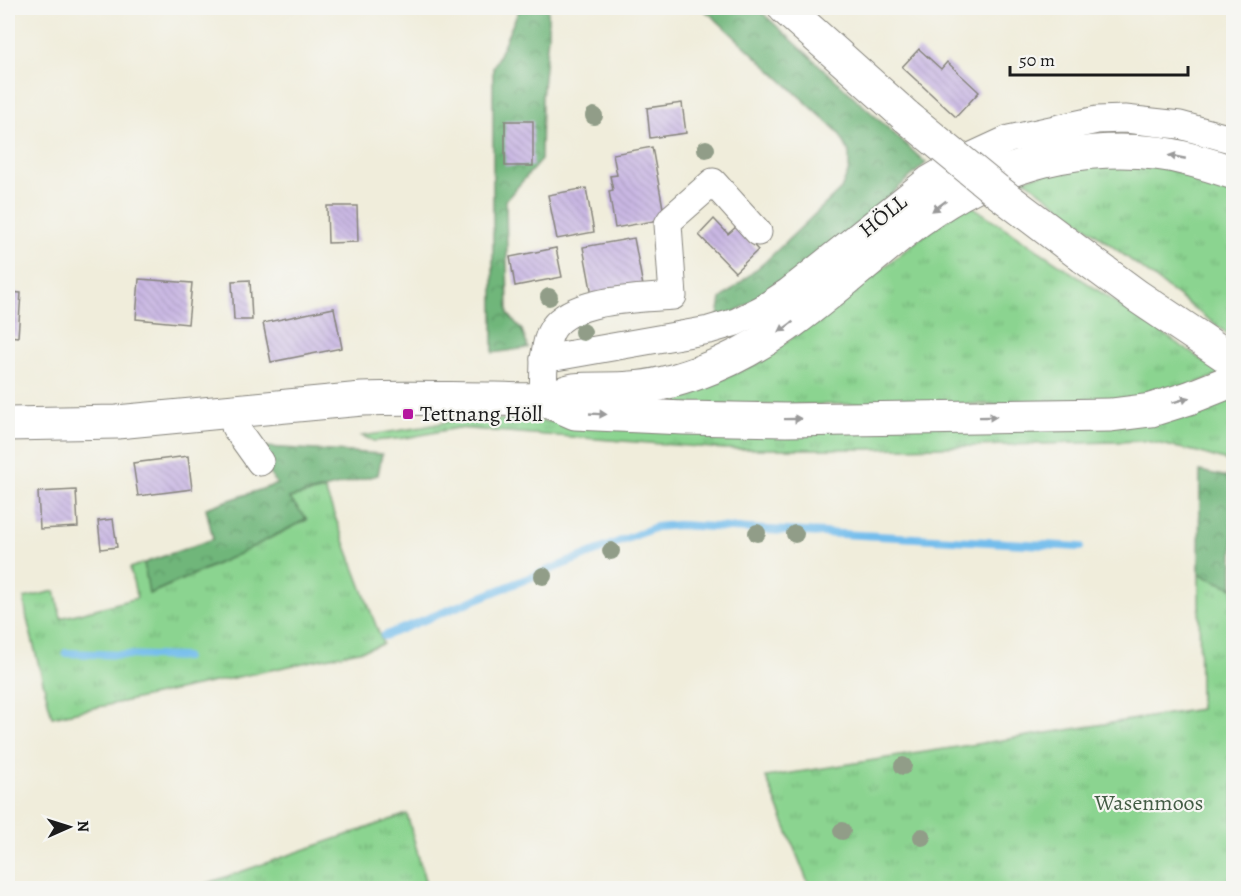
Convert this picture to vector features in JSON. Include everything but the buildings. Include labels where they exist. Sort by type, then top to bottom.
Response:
[{"type":"main road","points":[[785,8],[907,117],[997,191],[1137,296],[1233,361]]},
{"type":"main road","points":[[8,424],[117,422],[402,397],[543,399],[573,390],[633,388],[678,379],[730,360],[762,343],[799,317],[949,198],[990,177],[1057,157],[1099,152],[1179,156],[1233,173]]},
{"type":"main road","points":[[543,399],[574,413],[684,418],[786,420],[1111,415],[1151,410],[1190,398],[1233,380]]},
{"type":"lane","name":"HÖLL","points":[[544,359],[687,335],[736,322],[753,314],[789,292],[928,180],[957,163],[1009,139],[1097,120],[1125,119],[1180,126],[1233,140]]},
{"type":"lane","points":[[543,399],[547,339],[553,327],[566,314],[585,306],[673,296],[668,225],[672,218],[713,182],[758,232]]},
{"type":"lane","points":[[234,412],[234,427],[260,462]]},
{"type":"green space","points":[[520,8],[548,8],[542,98],[541,160],[506,200],[508,314],[522,330],[528,348],[493,353],[493,68]]},
{"type":"green space","points":[[701,8],[757,8],[926,163],[803,273],[717,322],[721,299],[766,261],[841,189],[849,170],[849,152],[838,132]]},
{"type":"green space","points":[[1151,164],[1233,186],[1233,338],[1024,179],[1071,166]]},
{"type":"green space","points":[[969,204],[1223,374],[1135,403],[668,405],[669,395],[708,385],[757,364],[923,236]]},
{"type":"green space","points":[[1234,395],[1233,463],[1198,452],[1146,441],[868,449],[725,449],[457,428],[406,438],[374,441],[362,436],[465,418],[604,424]]},
{"type":"green space","points":[[249,446],[382,454],[378,475],[289,498],[307,519],[239,554],[149,594],[144,563],[213,539],[206,508],[277,484]]},
{"type":"green space","points":[[1200,471],[1233,478],[1233,588],[1199,574]]},
{"type":"green space","points":[[325,490],[383,644],[52,717],[27,619],[24,598],[55,591],[61,618],[137,598],[130,568],[144,563],[150,594],[307,520],[289,498]]},
{"type":"green space","name":"Wasenmoos","points":[[1199,574],[1233,588],[1233,888],[810,888],[766,777],[1200,709]]},
{"type":"green space","points":[[407,814],[427,888],[194,888]]},
{"type":"waterway","points":[[384,636],[656,527],[678,525],[1080,547]]},
{"type":"waterway","points":[[66,653],[185,657]]},
{"type":"place","name":"Tettnang Höll","points":[[408,414]]}]
